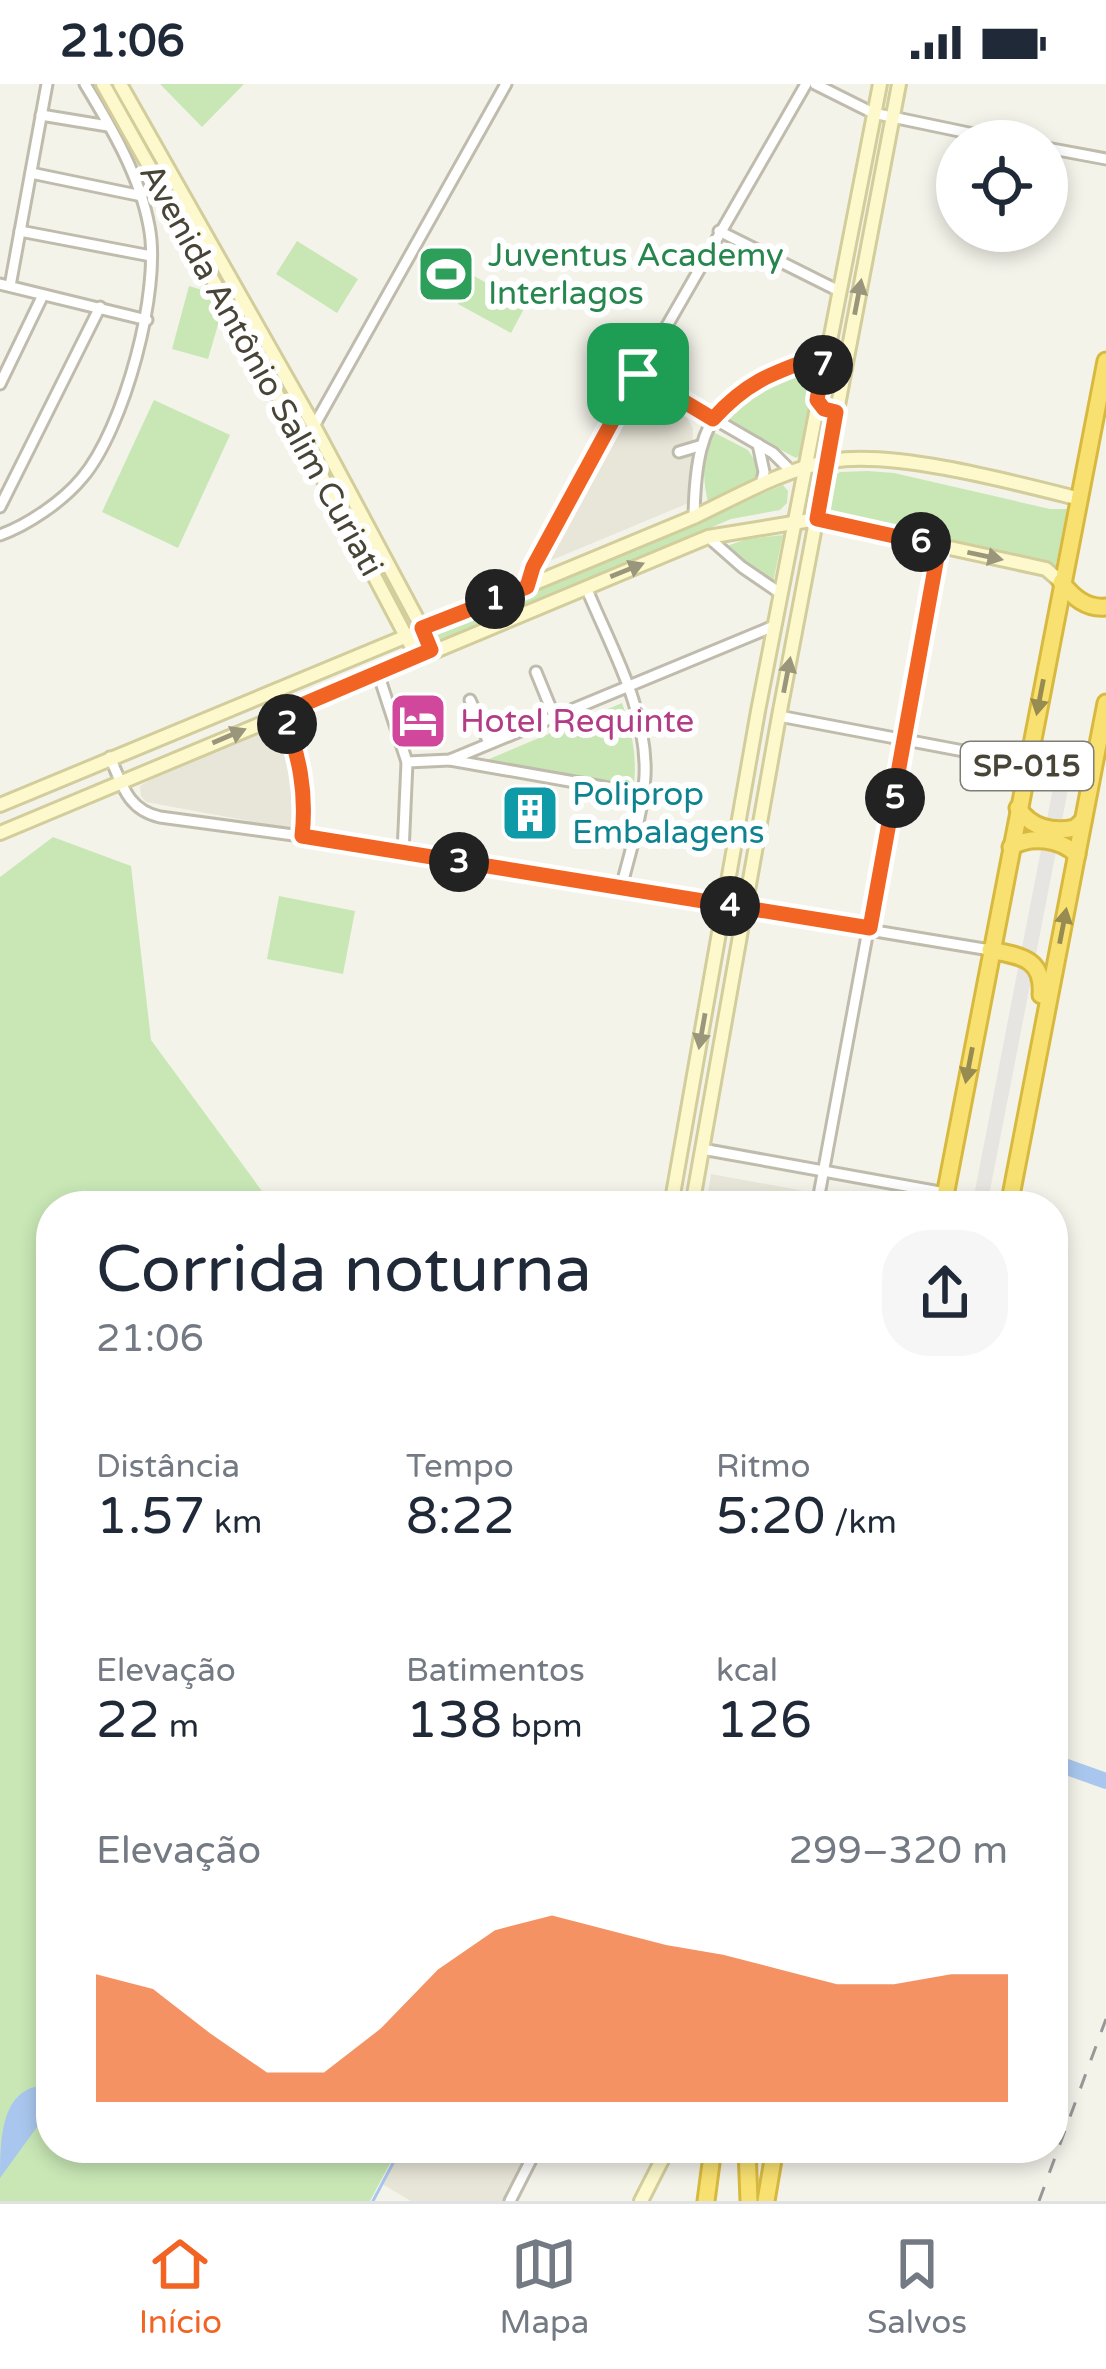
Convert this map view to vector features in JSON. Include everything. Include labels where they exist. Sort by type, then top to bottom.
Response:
[{"type":"highway","name":"SP-015","points":[[945,1191],[1106,361]]},
{"type":"highway","points":[[1061,582],[1080,602],[1106,607]]},
{"type":"highway","name":"SP-015","points":[[1012,1191],[1106,704]]},
{"type":"highway","points":[[1018,808],[1033,825],[1051,829],[1075,828],[1083,820]]},
{"type":"highway","points":[[1011,847],[1029,838],[1062,844],[1077,855]]},
{"type":"highway","points":[[990,950],[1027,957],[1040,972],[1037,1059]]},
{"type":"highway","points":[[707,2197],[711,2163]]},
{"type":"highway","points":[[748,2163],[749,2201]]},
{"type":"highway","points":[[766,2201],[772,2163]]},
{"type":"main road","name":"Avenida Antônio Salim Curiati","points":[[103,84],[406,634],[424,653]]},
{"type":"main road","name":"Avenida Antônio Salim Curiati","points":[[120,84],[338,470],[422,628],[424,653]]},
{"type":"main road","points":[[674,1191],[796,520],[799,470],[880,84]]},
{"type":"main road","points":[[695,1191],[899,84]]},
{"type":"main road","points":[[266,376],[281,368]]},
{"type":"main road","points":[[817,400],[824,409],[836,412]]},
{"type":"main road","points":[[0,805],[828,461],[913,463],[1080,499]]},
{"type":"main road","points":[[324,480],[338,470]]},
{"type":"main road","points":[[0,833],[707,537],[817,519],[1046,569],[1061,582]]},
{"type":"main road","points":[[387,599],[395,602],[404,594]]},
{"type":"main road","points":[[761,696],[779,716]]},
{"type":"main road","points":[[712,971],[728,986],[729,1000]]},
{"type":"main road","points":[[640,2201],[660,2163]]},
{"type":"street","points":[[47,84],[20,231],[5,285],[147,320]]},
{"type":"street","points":[[0,535],[25,523],[84,476],[136,361],[147,320],[152,256],[142,196],[85,84]]},
{"type":"street","points":[[302,439],[314,426],[506,84]]},
{"type":"street","points":[[527,587],[533,567],[638,374],[719,231],[811,84],[873,112],[936,126]]},
{"type":"street","points":[[40,115],[108,126]]},
{"type":"street","points":[[1068,152],[1106,159]]},
{"type":"street","points":[[31,173],[142,196]]},
{"type":"street","points":[[20,231],[152,256]]},
{"type":"street","points":[[719,231],[837,290]]},
{"type":"street","points":[[0,384],[43,295]]},
{"type":"street","points":[[0,507],[100,307]]},
{"type":"street","points":[[694,517],[700,446],[713,419],[763,375],[825,354]]},
{"type":"street","points":[[638,374],[799,470]]},
{"type":"street","points":[[758,444],[764,472],[761,485]]},
{"type":"street","points":[[679,452],[700,446]]},
{"type":"street","points":[[707,537],[780,593]]},
{"type":"street","points":[[820,1191],[939,546]]},
{"type":"street","points":[[586,586],[628,688],[644,751],[643,794],[622,888]]},
{"type":"street","points":[[450,760],[774,626]]},
{"type":"street","points":[[536,672],[554,716]]},
{"type":"street","points":[[378,673],[406,762],[403,853]]},
{"type":"street","points":[[470,700],[489,742]]},
{"type":"street","points":[[283,713],[304,786],[302,836]]},
{"type":"street","points":[[779,716],[1027,763]]},
{"type":"street","points":[[110,757],[129,800],[146,814],[990,950]]},
{"type":"street","points":[[406,762],[450,760],[643,794]]},
{"type":"street","points":[[702,1149],[909,1191]]},
{"type":"street","points":[[510,2201],[529,2163]]},
{"type":"shaded area","points":[[655,396],[684,412],[693,429],[691,502],[552,560],[546,551],[632,400]]},
{"type":"shaded area","points":[[269,729],[280,733],[294,774],[293,829],[146,802],[141,796],[140,786],[148,781]]},
{"type":"shaded area","points":[[1058,762],[1073,764],[990,1191],[975,1191]]},
{"type":"shaded area","points":[[711,1174],[804,1191],[708,1191]]},
{"type":"shaded area","points":[[393,2163],[529,2163],[510,2201],[411,2201],[382,2184]]},
{"type":"green space","points":[[160,84],[244,84],[202,127]]},
{"type":"green space","points":[[297,241],[358,279],[337,313],[276,274]]},
{"type":"green space","points":[[474,276],[526,305],[511,333],[458,304]]},
{"type":"green space","points":[[189,286],[212,293],[222,311],[208,359],[172,349]]},
{"type":"green space","points":[[818,367],[796,458],[720,418],[764,383]]},
{"type":"green space","points":[[154,400],[230,435],[178,548],[102,512]]},
{"type":"green space","points":[[713,432],[748,450],[760,468],[754,485],[709,506],[704,469]]},
{"type":"green space","points":[[868,471],[1067,509],[1055,570],[830,519],[826,513],[833,476]]},
{"type":"green space","points":[[783,485],[787,503],[780,510],[731,519],[440,642],[434,640],[434,632]]},
{"type":"green space","points":[[783,535],[772,587],[724,547],[747,539]]},
{"type":"green space","points":[[622,703],[633,744],[634,786],[482,762]]},
{"type":"green space","points":[[53,837],[131,866],[151,1040],[262,1191],[36,1191],[36,2163],[390,2163],[370,2201],[0,2201],[0,877]]},
{"type":"green space","points":[[279,896],[355,911],[343,974],[267,959]]},
{"type":"water","points":[[36,2087],[36,2128],[0,2178],[5,2120],[17,2097]]},
{"type":"waterway","points":[[1068,1767],[1106,1781]]},
{"type":"waterway","points":[[373,2201],[393,2163]]},
{"type":"railway","points":[[1068,2122],[1106,2019]]},
{"type":"railway","points":[[1039,2201],[1053,2163]]},
{"type":"place","name":"Juventus Academy Interlagos","points":[[446,274]]},
{"type":"place","name":"Hotel Requinte","points":[[418,721]]},
{"type":"place","name":"Poliprop Embalagens","points":[[530,813]]},
{"type":"route","points":[[825,354],[817,400],[824,409],[836,412],[817,519],[939,546],[870,928],[302,836],[304,786],[283,713],[431,650],[422,628],[527,587],[533,567],[638,374],[713,419],[763,375],[825,354]]}]
